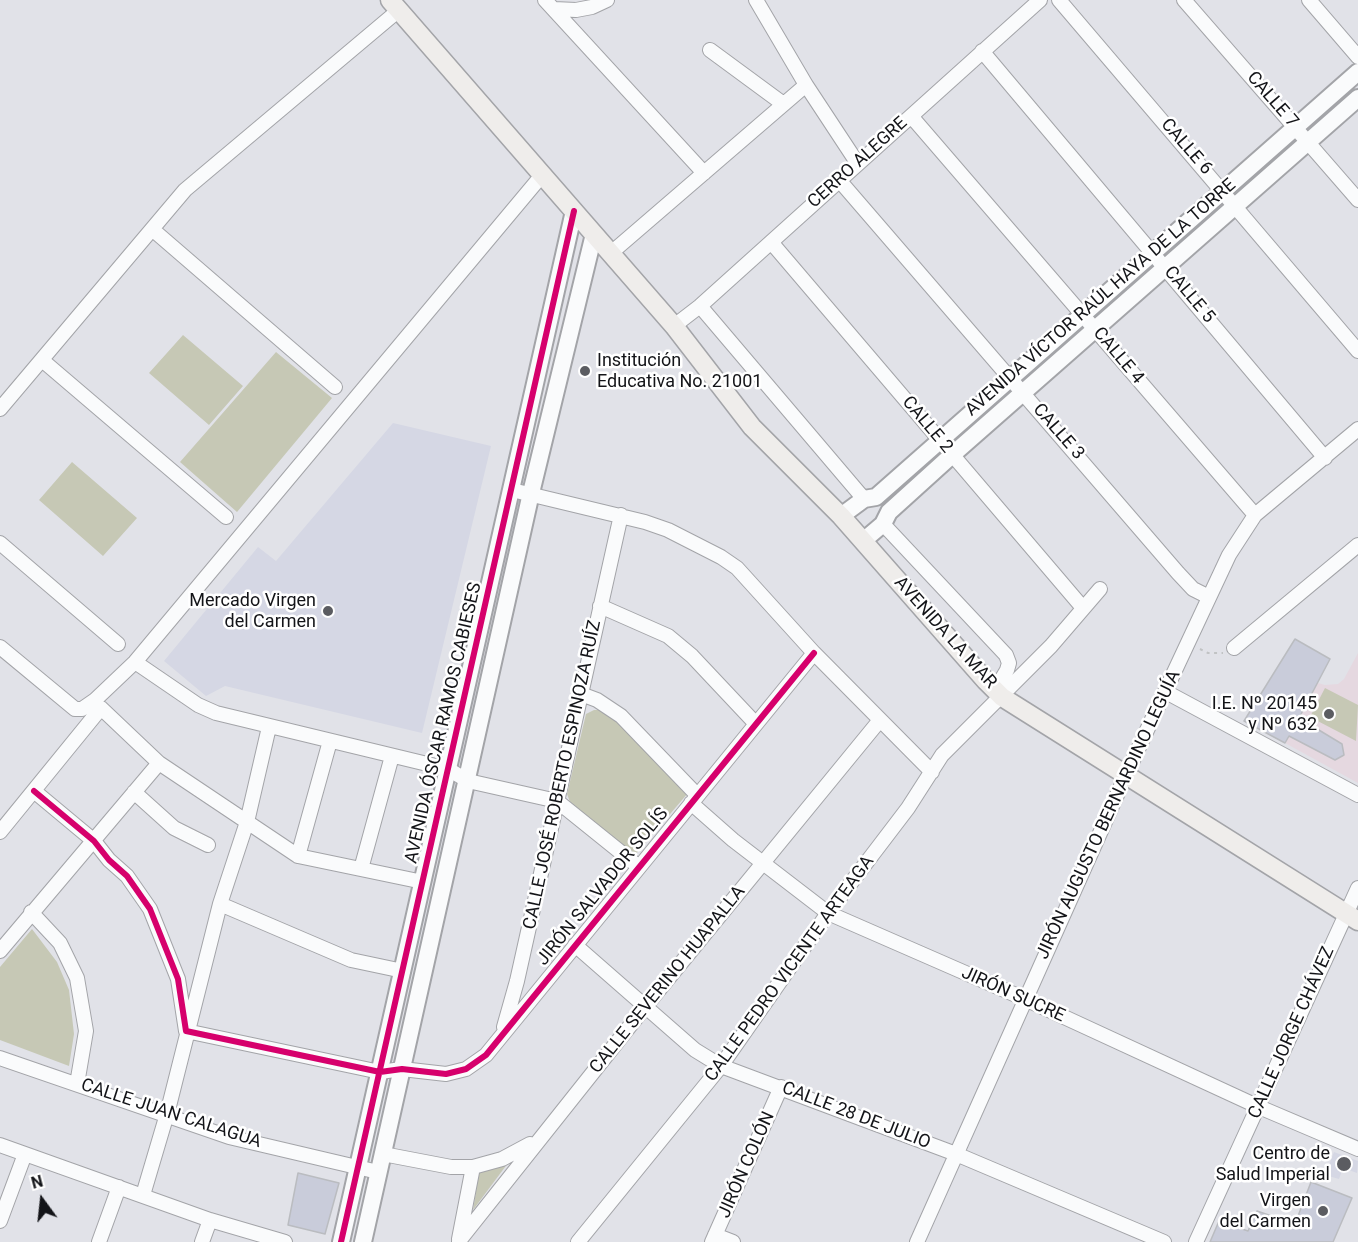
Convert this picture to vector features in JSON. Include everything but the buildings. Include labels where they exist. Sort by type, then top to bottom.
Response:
[{"type":"main road","name":"AVENIDA LA MAR","points":[[394,5],[674,326],[752,427],[841,516],[999,693],[1352,917]]},
{"type":"street","points":[[549,5],[576,10],[607,0]]},
{"type":"street","points":[[756,0],[806,85],[858,164]]},
{"type":"street","name":"CERRO ALEGRE","points":[[674,326],[700,306],[1040,0]]},
{"type":"street","name":"CALLE 6","points":[[1059,0],[1236,205],[1358,351]]},
{"type":"street","name":"CALLE 7","points":[[1184,0],[1358,200]]},
{"type":"street","points":[[1309,0],[1358,57]]},
{"type":"street","points":[[0,409],[185,190],[394,5]]},
{"type":"street","points":[[549,5],[704,173]]},
{"type":"street","points":[[710,50],[782,103]]},
{"type":"street","name":"CALLE 5","points":[[982,51],[1325,458]]},
{"type":"street","name":"AVENIDA VÍCTOR RAÚL HAYA DE LA TORRE","points":[[841,516],[864,499],[876,496],[1358,72]]},
{"type":"street","points":[[611,253],[782,103],[806,85]]},
{"type":"street","name":"AVENIDA VÍCTOR RAÚL HAYA DE LA TORRE","points":[[863,541],[883,524],[889,512],[952,455],[1358,98]]},
{"type":"street","name":"CALLE 4","points":[[911,116],[1255,515]]},
{"type":"street","points":[[0,647],[75,709],[82,709],[94,700],[135,662],[543,174]]},
{"type":"street","name":"CALLE 3","points":[[839,180],[1178,573],[1193,589],[1209,597]]},
{"type":"street","name":"AVENIDA ÓSCAR RAMOS CABIESES","points":[[341,1242],[574,211]]},
{"type":"street","points":[[152,230],[335,387]]},
{"type":"street","name":"AVENIDA ÓSCAR RAMOS CABIESES","points":[[363,1242],[531,493],[594,234]]},
{"type":"street","name":"CALLE 2","points":[[771,242],[1083,608]]},
{"type":"street","points":[[700,306],[864,499]]},
{"type":"street","points":[[42,360],[226,517]]},
{"type":"street","name":"JIRÓN AUGUSTO BERNARDINO LEGUÍA","points":[[917,1242],[1126,775],[1229,555],[1255,515],[1358,429]]},
{"type":"street","points":[[512,490],[621,515],[668,530],[721,557],[737,568],[814,652],[932,772]]},
{"type":"street","name":"CALLE JOSÉ ROBERTO ESPINOZA RUÍZ","points":[[502,1035],[518,981],[621,515]]},
{"type":"street","points":[[883,524],[1006,655],[1009,663],[999,693]]},
{"type":"street","points":[[0,543],[118,644]]},
{"type":"street","points":[[1234,648],[1358,545]]},
{"type":"street","name":"CALLE PEDRO VICENTE ARTEAGA","points":[[578,1242],[722,1066],[828,913],[932,772],[942,755],[999,693],[1051,646],[1100,589]]},
{"type":"street","points":[[600,606],[668,636],[692,656],[756,724]]},
{"type":"street","name":"JIRÓN SALVADOR SOLÍS","points":[[186,1032],[380,1072],[402,1069],[447,1074],[456,1072],[486,1055],[814,652]]},
{"type":"street","points":[[135,662],[198,705],[216,714],[448,770],[468,781],[557,801],[639,867]]},
{"type":"street","points":[[1166,692],[1358,795]]},
{"type":"street","name":"JIRÓN SUCRE","points":[[581,694],[597,700],[621,716],[694,799],[763,863],[828,913],[1025,999],[1259,1107],[1358,1149]]},
{"type":"street","points":[[0,832],[101,708],[159,763],[298,856],[423,882]]},
{"type":"street","name":"CALLE SEVERINO HUAPALLA","points":[[459,1241],[645,1007],[880,720]]},
{"type":"street","points":[[143,1195],[167,1114],[220,904],[247,822],[269,727]]},
{"type":"street","points":[[298,856],[330,741]]},
{"type":"street","points":[[362,869],[392,756]]},
{"type":"street","points":[[0,951],[159,763]]},
{"type":"street","points":[[33,791],[94,841],[109,860],[127,876],[150,909],[178,979],[186,1032]]},
{"type":"street","points":[[134,792],[174,828],[208,845]]},
{"type":"street","name":"CALLE JORGE CHÁVEZ","points":[[1196,1242],[1352,917],[1358,888]]},
{"type":"street","points":[[220,904],[351,960],[403,971]]},
{"type":"street","points":[[31,912],[60,943],[77,978],[86,1032],[77,1084]]},
{"type":"street","name":"CALLE 28 DE JULIO","points":[[575,945],[695,1050],[722,1066],[956,1154],[1164,1242]]},
{"type":"street","name":"CALLE JUAN CALAGUA","points":[[0,1058],[229,1137],[378,1172]]},
{"type":"street","name":"JIRÓN COLÓN","points":[[714,1239],[781,1087]]},
{"type":"street","points":[[382,1154],[452,1167],[473,1167],[509,1156],[540,1138]]},
{"type":"street","points":[[0,1145],[210,1220],[285,1242]]},
{"type":"street","points":[[0,1221],[25,1154]]},
{"type":"street","points":[[459,1241],[473,1167]]},
{"type":"street","points":[[99,1242],[119,1186]]},
{"type":"street","points":[[202,1242],[210,1220]]},
{"type":"street","points":[[714,1239],[733,1242]]},
{"type":"path","points":[[1188,644],[1217,654],[1234,648]]},
{"type":"shaded area","name":"Mercado Virgen del Carmen","points":[[393,423],[491,446],[422,733],[225,686],[206,696],[164,661],[258,547],[276,561]]},
{"type":"shaded area","name":"I.E. Nº 20145 y Nº 632","points":[[1358,653],[1358,783],[1285,743],[1318,683],[1338,684],[1344,679]]},
{"type":"shaded area","name":"Centro de Salud Imperial","points":[[1334,1152],[1358,1161],[1357,1173],[1343,1168],[1339,1179],[1325,1175]]},
{"type":"green space","points":[[183,335],[243,386],[209,425],[149,373]]},
{"type":"green space","points":[[276,352],[332,398],[237,512],[180,462]]},
{"type":"green space","points":[[72,462],[137,518],[103,556],[39,500]]},
{"type":"green space","points":[[1325,688],[1358,705],[1356,741],[1310,717]]},
{"type":"green space","points":[[594,710],[602,710],[638,740],[688,793],[635,855],[570,802],[567,794],[586,714]]},
{"type":"green space","points":[[32,929],[57,962],[69,990],[74,1034],[69,1066],[0,1040],[0,967]]},
{"type":"green space","points":[[508,1163],[473,1210],[479,1172]]},
{"type":"cycle path","points":[[341,1242],[574,211]]},
{"type":"cycle path","points":[[34,791],[94,841],[109,860],[127,876],[150,909],[178,979],[186,1031],[380,1072],[402,1069],[446,1074],[466,1069],[486,1055],[814,653]]},
{"type":"place","name":"Institución Educativa No. 21001","points":[[585,371]]},
{"type":"place","name":"Mercado Virgen del Carmen","points":[[328,611]]},
{"type":"place","name":"I.E. Nº 20145 y Nº 632","points":[[1329,714]]},
{"type":"place","name":"Centro de Salud Imperial","points":[[1344,1164]]},
{"type":"place","name":"Virgen del Carmen","points":[[1323,1211]]}]
